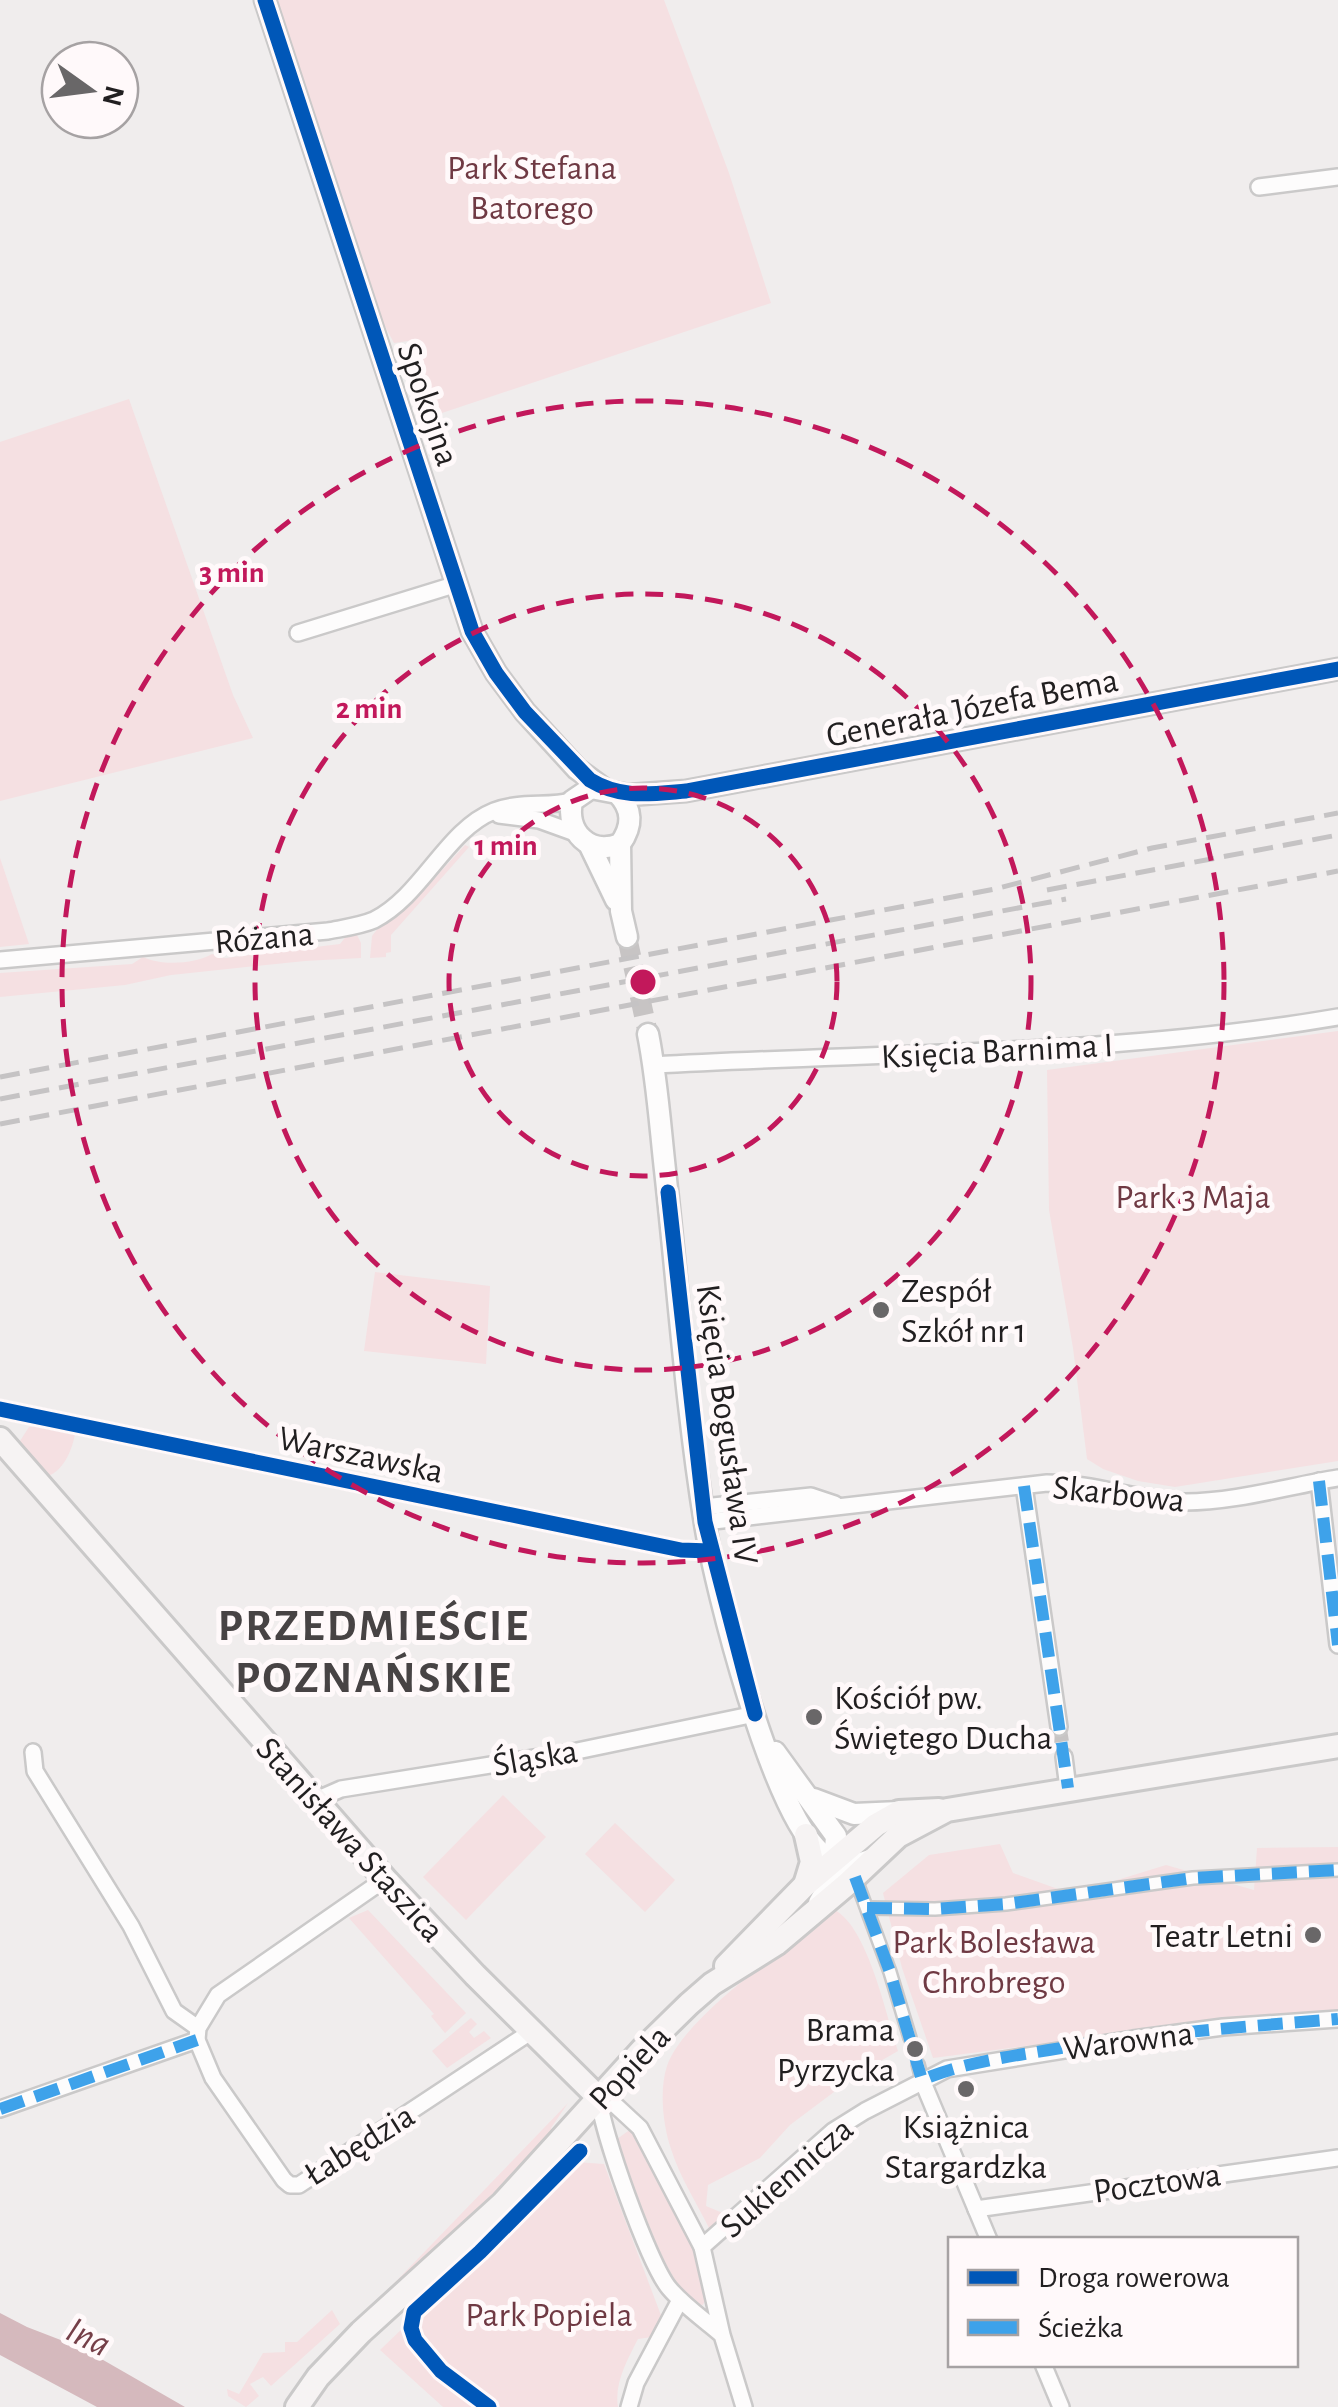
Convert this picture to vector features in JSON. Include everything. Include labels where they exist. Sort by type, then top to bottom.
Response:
[{"type":"main road","name":"Stanisława Staszica","points":[[1,1447],[36,1478],[475,1976],[599,2098]]},
{"type":"main road","points":[[899,1812],[947,1810],[1338,1746]]},
{"type":"main road","name":"Popiela","points":[[712,1984],[776,1944],[908,1830],[947,1810]]},
{"type":"main road","name":"Popiela","points":[[297,2407],[318,2377],[361,2332],[503,2203],[651,2040],[712,1984],[767,1921],[876,1825],[899,1812]]},
{"type":"main road","points":[[804,1885],[812,1862],[806,1835]]},
{"type":"street","name":"Spokojna","points":[[266,0],[472,631],[525,712],[577,768],[610,790]]},
{"type":"street","points":[[1258,187],[1338,178]]},
{"type":"street","points":[[298,633],[458,584]]},
{"type":"street","name":"Generała Józefa Bema","points":[[610,790],[629,795],[686,791],[1338,669]]},
{"type":"street","name":"Spokojna","points":[[525,712],[542,745],[571,785],[573,799]]},
{"type":"street","points":[[621,911],[570,816],[573,799],[584,790],[610,790],[628,807],[631,824],[620,844],[621,911],[626,937]]},
{"type":"street","name":"Generała Józefa Bema","points":[[631,824],[686,791]]},
{"type":"street","name":"Różana","points":[[0,960],[328,932],[370,922],[410,894],[459,838],[485,816],[506,807],[573,799]]},
{"type":"street","points":[[485,816],[539,820],[605,848],[620,844]]},
{"type":"street","name":"Księcia Barnima I","points":[[654,1065],[1071,1049],[1231,1034],[1338,1018]]},
{"type":"street","name":"Księcia Bogusława IV","points":[[648,1034],[710,1551],[778,1785],[806,1835],[819,1851],[836,1861]]},
{"type":"street","name":"Warszawska","points":[[0,1410],[682,1550],[710,1551]]},
{"type":"street","points":[[1,1447],[23,1414]]},
{"type":"street","name":"Skarbowa","points":[[704,1514],[1079,1483],[1180,1502],[1338,1478]]},
{"type":"street","points":[[1319,1481],[1338,1645]]},
{"type":"street","points":[[1024,1486],[1059,1727]]},
{"type":"street","name":"Księcia Bogusława IV","points":[[756,1717],[775,1753],[836,1836],[836,1861]]},
{"type":"street","name":"Śląska","points":[[316,1800],[342,1789],[756,1717]]},
{"type":"street","name":"Łabędzia","points":[[32,1752],[35,1771],[131,1926],[174,2012],[198,2034],[213,2078],[290,2186],[299,2185],[532,2031]]},
{"type":"street","points":[[1064,1757],[1068,1788]]},
{"type":"street","points":[[810,1798],[854,1814],[899,1812]]},
{"type":"street","points":[[815,1909],[828,1889],[836,1861],[852,1865],[874,1858]]},
{"type":"street","points":[[867,1908],[1006,1904],[1193,1878],[1338,1870]]},
{"type":"street","points":[[855,1877],[910,2038]]},
{"type":"street","points":[[0,2109],[198,2034],[218,1994],[385,1878]]},
{"type":"street","name":"Warowna","points":[[920,2072],[1068,2047],[1222,2028],[1338,2019]]},
{"type":"street","points":[[920,2072],[988,2237]]},
{"type":"street","name":"Sukiennicza","points":[[702,2247],[833,2132],[920,2072]]},
{"type":"street","points":[[722,2335],[680,2300],[660,2276],[600,2116],[599,2098],[613,2102],[640,2128],[702,2247],[744,2407]]},
{"type":"street","name":"Pocztowa","points":[[976,2208],[1338,2158]]},
{"type":"street","points":[[630,2407],[636,2383],[680,2300]]},
{"type":"street","points":[[1044,2367],[1061,2407]]},
{"type":"green space","name":"Park Stefana Batorego","points":[[273,0],[664,0],[729,173],[771,303],[430,417],[408,341],[394,343],[374,306]]},
{"type":"green space","points":[[129,399],[233,695],[253,738],[0,801],[0,442]]},
{"type":"green space","points":[[465,845],[469,847],[391,935],[391,952],[386,957],[370,958],[372,936],[379,927],[413,902]]},
{"type":"green space","points":[[0,858],[29,944],[0,947]]},
{"type":"green space","points":[[347,935],[357,935],[361,958],[171,975],[125,985],[0,997],[0,973],[132,964],[143,957],[168,963],[212,954],[225,958],[340,944]]},
{"type":"green space","name":"Park 3 Maja","points":[[1338,1031],[1338,1461],[1175,1487],[1138,1481],[1103,1469],[1087,1459],[1049,1210],[1047,1070]]},
{"type":"green space","points":[[375,1272],[490,1286],[486,1364],[364,1351]]},
{"type":"green space","points":[[29,1427],[75,1434],[66,1459],[48,1476],[20,1441]]},
{"type":"green space","points":[[503,1795],[546,1837],[466,1920],[423,1877]]},
{"type":"green space","points":[[615,1823],[675,1880],[645,1912],[585,1854]]},
{"type":"green space","name":"Park Bolesława Chrobrego","points":[[1000,1844],[1013,1873],[1072,1894],[1166,1865],[1254,1890],[1257,1848],[1338,1847],[1338,2012],[1220,2021],[933,2058],[902,1968],[883,1893],[929,1855]]},
{"type":"green space","points":[[368,1910],[466,2013],[445,2033],[431,2016],[434,2014],[349,1918]]},
{"type":"green space","points":[[835,1910],[847,1920],[867,1955],[898,2051],[858,2074],[790,2125],[760,2158],[708,2185],[706,2206],[730,2216],[711,2232],[668,2140],[663,2097],[667,2066],[677,2046],[716,2004]]},
{"type":"green space","points":[[471,2018],[477,2024],[469,2032],[474,2038],[484,2031],[491,2038],[447,2068],[432,2051]]},
{"type":"green space","points":[[568,2103],[551,2128],[553,2131],[489,2199],[377,2301]]},
{"type":"green space","points":[[631,2129],[696,2253],[706,2298],[703,2305],[690,2299],[677,2283],[652,2233],[617,2139]]},
{"type":"green space","name":"Park Popiela","points":[[576,2162],[604,2164],[662,2318],[652,2337],[638,2339],[630,2355],[620,2381],[618,2407],[443,2407],[380,2350]]},
{"type":"green space","points":[[332,2310],[340,2324],[271,2386],[263,2377],[250,2384],[259,2396],[246,2407],[228,2396],[227,2389],[239,2394],[263,2353],[285,2352],[285,2342],[297,2342]]},
{"type":"shaded area","points":[[0,2313],[84,2349],[185,2407],[97,2407],[0,2355]]},
{"type":"tunnel","points":[[627,937],[648,1034]]},
{"type":"tunnel","points":[[1059,1727],[1064,1757]]},
{"type":"tunnel","points":[[910,2038],[918,2064]]},
{"type":"railway","points":[[0,1077],[995,889],[1152,848],[1338,813]]},
{"type":"railway","points":[[1047,890],[1338,835]]},
{"type":"railway","points":[[0,1124],[1338,871]]},
{"type":"railway","points":[[0,1099],[1066,899]]},
{"type":"marked path","points":[[1319,1481],[1338,1645]]},
{"type":"marked path","points":[[1024,1486],[1068,1788]]},
{"type":"marked path","points":[[867,1908],[1006,1904],[1193,1878],[1338,1870]]},
{"type":"marked path","points":[[855,1877],[890,1972],[922,2080],[984,2061],[1085,2044],[1338,2019]]},
{"type":"marked path","points":[[0,2109],[197,2040]]},
{"type":"cycle path","points":[[265,0],[472,631],[525,712],[590,780],[625,793],[686,791],[1338,669]]},
{"type":"cycle path","points":[[668,1192],[705,1522],[755,1714]]},
{"type":"cycle path","points":[[0,1409],[681,1550],[710,1551]]},
{"type":"cycle path","points":[[489,2407],[441,2371],[415,2340],[411,2328],[414,2312],[580,2151]]},
{"type":"place","name":"Zespół Szkół nr 1","points":[[881,1310]]},
{"type":"place","name":"Kościół pw. Świętego Ducha","points":[[814,1717]]},
{"type":"place","name":"Teatr Letni","points":[[1313,1935]]},
{"type":"place","name":"Brama Pyrzycka","points":[[915,2049]]},
{"type":"place","name":"Książnica Stargardzka","points":[[966,2089]]},
{"type":"district","name":"PRZEDMIEŚCIE POZNAŃSKIE","points":[[374,1650]]},
{"type":"water label","name":"Ina","points":[[89,2336]]}]
